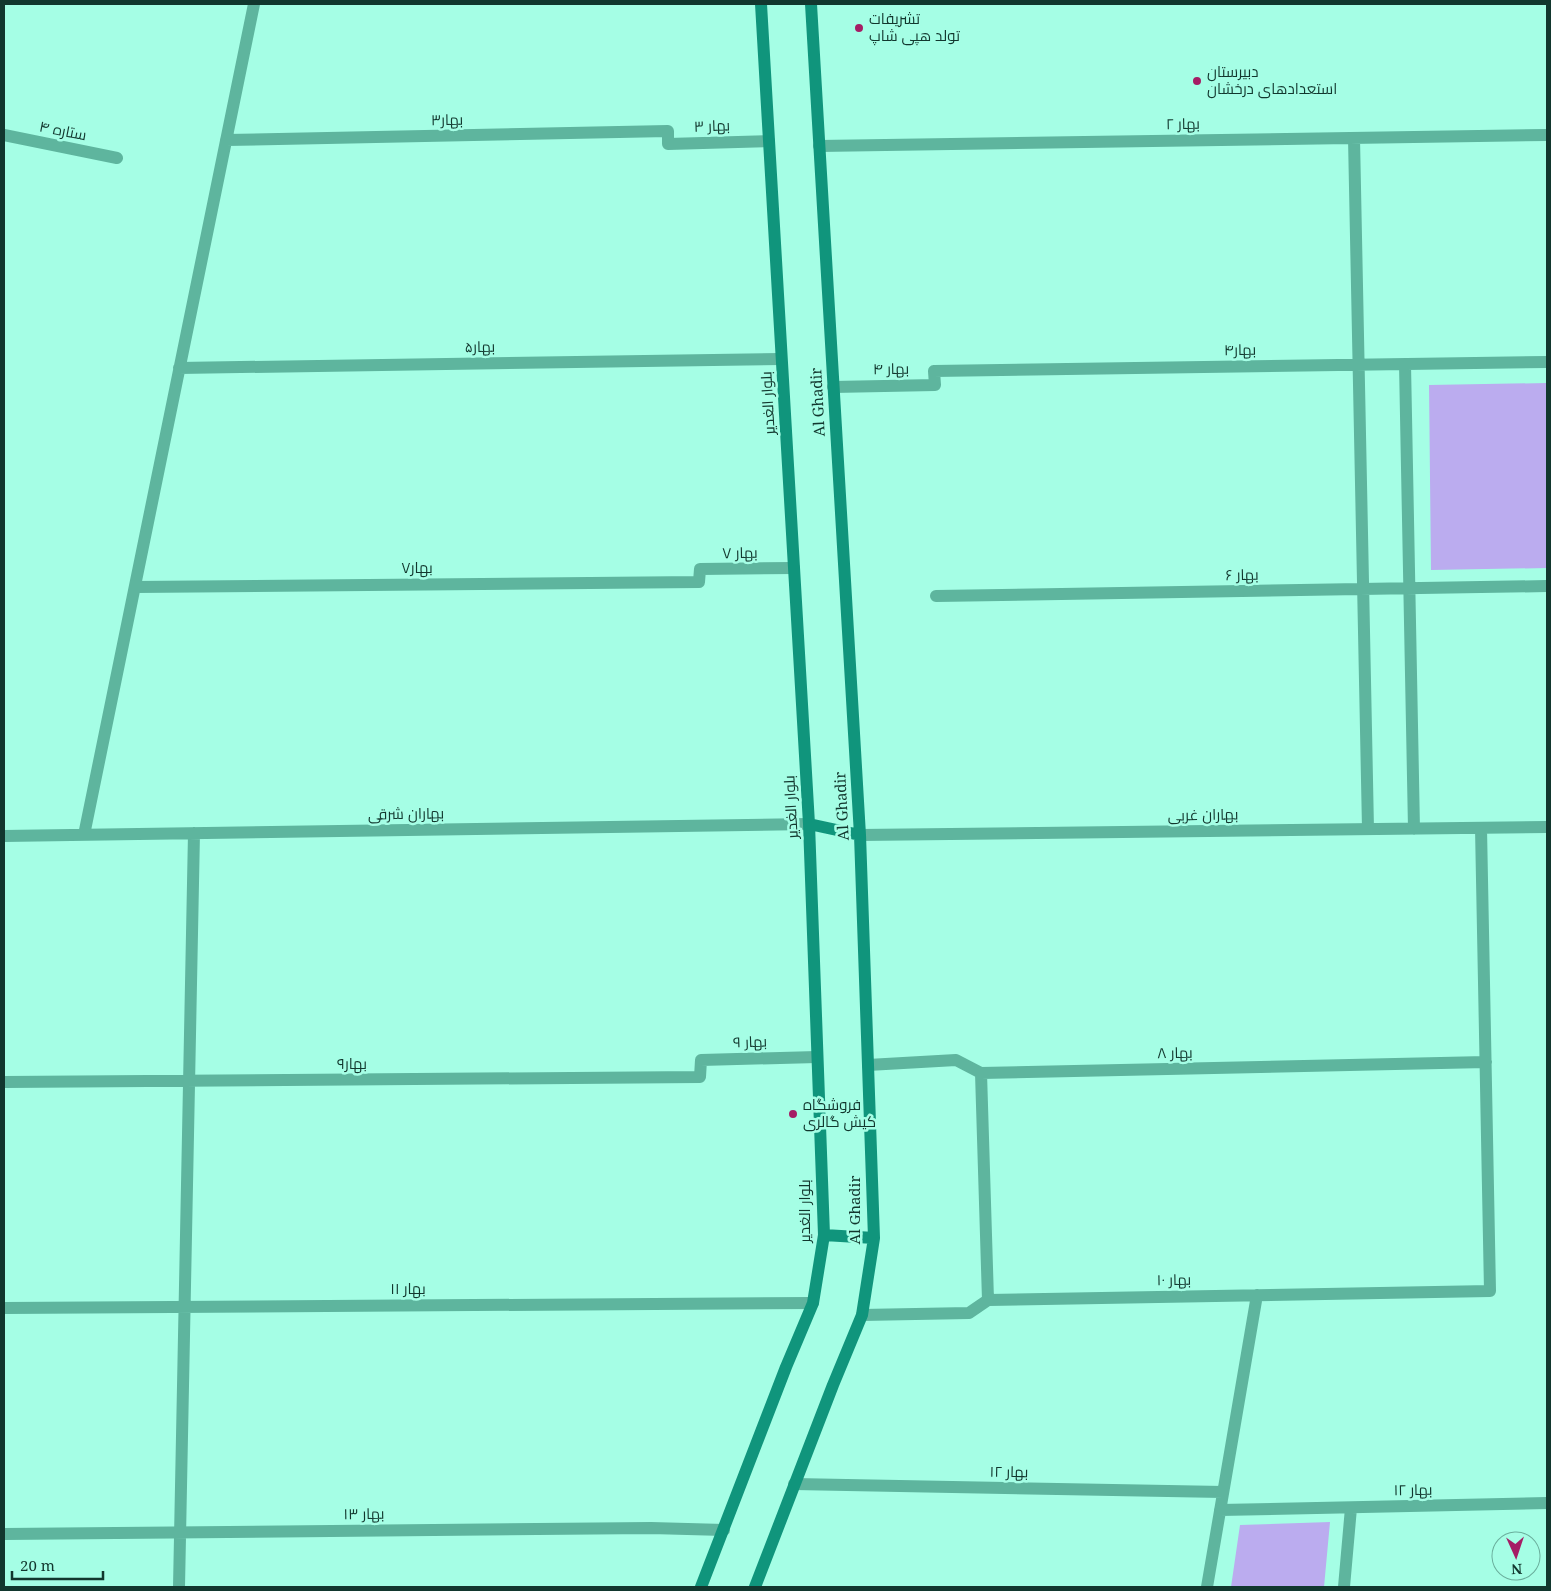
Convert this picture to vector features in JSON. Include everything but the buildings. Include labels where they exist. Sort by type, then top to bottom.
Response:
[{"type":"main road","name":"بلوار الغدیر","points":[[702,1587],[786,1367],[813,1303],[824,1235],[809,824],[761,4]]},
{"type":"main road","name":"Al Ghadir","points":[[755,1587],[862,1315],[874,1238],[860,835],[811,4]]},
{"type":"main road","points":[[809,824],[860,835]]},
{"type":"main road","points":[[824,1235],[874,1238]]},
{"type":"street","points":[[84,835],[254,4]]},
{"type":"street","name":"بهار۳","points":[[226,140],[668,131]]},
{"type":"street","name":"بهار ۳","points":[[668,131],[668,144],[769,141]]},
{"type":"street","name":"ستاره ۴","points":[[4,135],[117,158]]},
{"type":"street","name":"بهار ۲","points":[[819,146],[1547,135]]},
{"type":"street","points":[[1354,138],[1368,829]]},
{"type":"street","name":"بهار۵","points":[[179,368],[781,358]]},
{"type":"street","name":"بهار۴","points":[[934,371],[1547,362]]},
{"type":"street","points":[[1405,364],[1414,829]]},
{"type":"street","name":"بهار ۴","points":[[834,386],[935,385],[934,371]]},
{"type":"street","name":"بهار ۷","points":[[700,582],[700,569],[794,568]]},
{"type":"street","name":"بهار۷","points":[[135,587],[700,582]]},
{"type":"street","name":"بهار ۶","points":[[936,596],[1547,586]]},
{"type":"street","name":"بهاران شرقی","points":[[4,836],[809,824]]},
{"type":"street","name":"بهاران غربی","points":[[860,835],[1547,827]]},
{"type":"street","points":[[862,1315],[968,1313],[988,1300],[1490,1291],[1482,828]]},
{"type":"street","points":[[178,1587],[194,833]]},
{"type":"street","name":"بهار ۹","points":[[700,1077],[701,1060],[817,1057]]},
{"type":"street","name":"بهار ۸","points":[[868,1065],[956,1060],[981,1073],[1486,1062]]},
{"type":"street","points":[[981,1073],[988,1300]]},
{"type":"street","name":"بهار۹","points":[[4,1082],[700,1077]]},
{"type":"street","name":"بهار ۱۰","points":[[988,1300],[1490,1291]]},
{"type":"street","points":[[1207,1587],[1257,1295]]},
{"type":"street","name":"بهار ۱۱","points":[[4,1308],[813,1303]]},
{"type":"street","name":"بهار ۱۲","points":[[794,1484],[1223,1492]]},
{"type":"street","name":"بهار ۱۲","points":[[1220,1510],[1547,1503]]},
{"type":"street","points":[[1344,1587],[1351,1508]]},
{"type":"street","name":"بهار ۱۳","points":[[4,1534],[651,1528],[724,1530]]},
{"type":"shaded area","points":[[1547,383],[1547,568],[1431,570],[1429,385]]},
{"type":"shaded area","points":[[1330,1522],[1324,1587],[1231,1587],[1240,1525]]},
{"type":"place","name":"تشریفات تولد هپی شاپ","points":[[859,28]]},
{"type":"place","name":"دبیرستان استعدادهای درخشان","points":[[1197,81]]},
{"type":"place","name":"فروشگاه کیش گالری","points":[[793,1114]]}]
